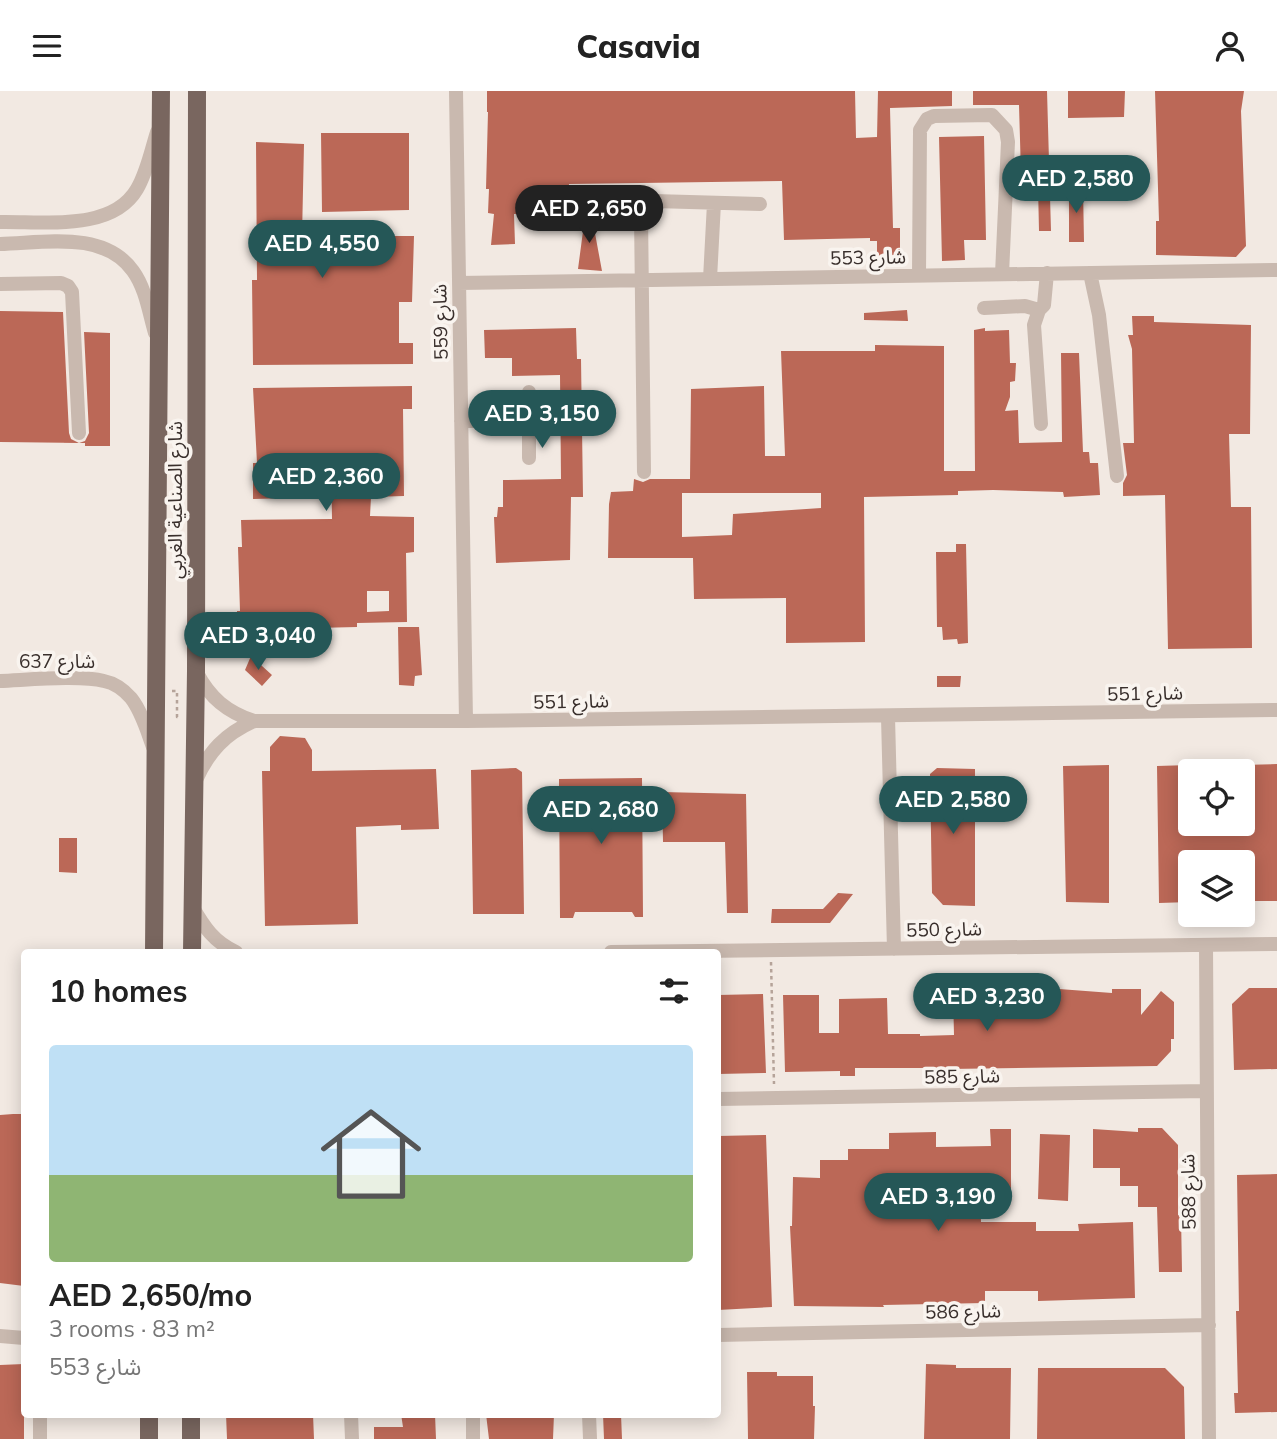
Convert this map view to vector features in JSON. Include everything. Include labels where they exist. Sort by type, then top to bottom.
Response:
[{"type":"main road","name":"شارع الصناعية الغربي","points":[[154,949],[161,91]]},
{"type":"main road","name":"شارع الصناعية الغربي","points":[[191,949],[196,671],[197,91]]},
{"type":"main road","points":[[149,1418],[149,1439]]},
{"type":"main road","points":[[191,1418],[191,1439]]},
{"type":"street","name":"شارع 559","points":[[456,91],[466,721]]},
{"type":"street","points":[[919,275],[920,130],[927,119],[934,116],[992,115],[1006,130],[1008,142],[1002,274]]},
{"type":"street","points":[[0,222],[75,221],[110,214],[125,204],[136,190],[144,174],[161,117]]},
{"type":"street","points":[[644,473],[642,280],[636,234],[643,205],[647,201],[760,204]]},
{"type":"street","points":[[710,279],[714,203]]},
{"type":"street","points":[[0,244],[90,243],[107,249],[122,259],[134,272],[142,287],[160,351]]},
{"type":"street","name":"شارع 553","points":[[459,283],[1277,270]]},
{"type":"street","points":[[1090,273],[1100,315],[1117,476]]},
{"type":"street","points":[[1041,424],[1034,325],[1039,310],[1044,305],[1047,274]]},
{"type":"street","points":[[0,284],[61,283],[68,286],[72,292],[79,433]]},
{"type":"street","points":[[984,308],[1025,306],[1039,310]]},
{"type":"street","points":[[529,391],[529,458]]},
{"type":"street","points":[[461,421],[529,421]]},
{"type":"street","name":"شارع 551","points":[[196,671],[213,698],[225,708],[254,721],[888,717],[1277,710]]},
{"type":"street","name":"شارع 637","points":[[0,681],[88,679],[103,680],[117,686],[129,696],[138,709],[156,754]]},
{"type":"street","points":[[888,717],[894,949]]},
{"type":"street","name":"شارع 551","points":[[192,789],[208,755],[221,740],[254,721]]},
{"type":"street","points":[[192,906],[210,935],[230,949]]},
{"type":"street","name":"شارع 550","points":[[721,951],[1277,944]]},
{"type":"street","name":"شارع 588","points":[[1206,945],[1209,1439]]},
{"type":"street","name":"شارع 585","points":[[721,1099],[1206,1091]]},
{"type":"street","name":"شارع 586","points":[[721,1335],[1209,1325]]},
{"type":"street","points":[[0,1336],[21,1338]]},
{"type":"street","points":[[40,1418],[40,1439]]},
{"type":"street","points":[[351,1418],[352,1439]]},
{"type":"street","points":[[473,1418],[473,1439]]},
{"type":"street","points":[[589,1418],[590,1439]]},
{"type":"path","points":[[157,691],[177,691],[177,717],[195,717]]},
{"type":"path","points":[[771,950],[775,1098]]},
{"type":"building","points":[[487,91],[855,91],[856,138],[877,137],[878,91],[952,91],[952,106],[890,108],[893,228],[900,228],[900,261],[877,262],[877,241],[870,241],[870,238],[784,240],[782,181],[569,184],[567,216],[514,214],[515,244],[491,245],[494,214],[488,213],[489,189],[486,189]]},
{"type":"building","points":[[973,91],[1047,91],[1051,231],[1039,231],[1038,186],[1016,187],[1016,174],[1021,174],[1019,105],[973,105]]},
{"type":"building","points":[[1068,91],[1125,91],[1124,117],[1068,118]]},
{"type":"building","points":[[1155,91],[1244,91],[1241,111],[1246,246],[1236,257],[1156,255],[1156,221],[1159,221]]},
{"type":"building","points":[[321,133],[409,133],[409,210],[322,212]]},
{"type":"building","points":[[984,136],[986,240],[964,240],[965,260],[942,261],[939,137]]},
{"type":"building","points":[[256,142],[304,144],[302,236],[414,236],[412,302],[399,302],[399,343],[413,343],[413,364],[253,365],[252,280],[257,280]]},
{"type":"building","points":[[1069,188],[1083,188],[1084,242],[1069,242]]},
{"type":"building","points":[[589,201],[602,271],[578,269]]},
{"type":"building","points":[[907,310],[908,321],[864,320],[864,313]]},
{"type":"building","points":[[0,311],[63,312],[69,433],[71,439],[79,443],[0,442]]},
{"type":"building","points":[[1132,316],[1154,316],[1154,322],[1251,325],[1250,434],[1229,434],[1231,507],[1251,507],[1252,648],[1168,649],[1165,495],[1123,496],[1123,483],[1127,475],[1123,443],[1134,443],[1132,349],[1128,335],[1133,335]]},
{"type":"building","points":[[576,328],[577,359],[581,359],[583,497],[571,497],[570,560],[496,563],[494,517],[497,517],[498,507],[503,507],[503,480],[561,479],[560,375],[512,376],[512,358],[485,358],[484,330]]},
{"type":"building","points":[[974,330],[1009,330],[1010,363],[1016,363],[1015,381],[1010,382],[1010,397],[1005,411],[1018,410],[1019,443],[1062,442],[1061,353],[1079,353],[1083,452],[1089,452],[1090,463],[1098,463],[1100,495],[1064,497],[1063,492],[993,490],[958,491],[958,495],[864,497],[865,642],[786,643],[786,598],[694,599],[693,558],[608,558],[611,492],[633,491],[634,479],[643,482],[650,479],[690,479],[691,389],[764,386],[765,456],[785,456],[781,351],[875,351],[875,345],[944,346],[944,471],[975,471]],"holes":[[[682,493],[821,493],[821,508],[733,514],[732,535],[682,537]]]},
{"type":"building","points":[[84,332],[110,333],[110,446],[85,446],[85,443],[79,443],[85,441],[89,433]]},
{"type":"building","points":[[412,386],[412,409],[403,409],[404,496],[371,497],[370,516],[414,517],[414,552],[406,553],[407,622],[357,623],[357,627],[274,629],[273,647],[242,646],[242,629],[237,629],[237,611],[240,611],[238,547],[242,547],[241,520],[332,519],[331,461],[310,461],[311,489],[290,491],[289,498],[253,499],[253,463],[257,463],[253,388]],"holes":[[[367,591],[389,591],[389,611],[367,612]]]},
{"type":"building","points":[[956,544],[966,544],[968,643],[958,644],[957,639],[943,640],[942,627],[937,627],[936,552],[956,552]]},
{"type":"building","points":[[398,627],[419,627],[422,675],[415,676],[414,686],[399,685]]},
{"type":"building","points":[[251,656],[272,675],[262,686],[245,670]]},
{"type":"building","points":[[937,676],[961,676],[960,687],[937,687]]},
{"type":"building","points":[[280,736],[305,738],[312,750],[312,771],[436,769],[439,829],[401,830],[401,825],[356,827],[358,924],[265,926],[262,771],[270,771],[270,747]]},
{"type":"building","points":[[1277,764],[1277,901],[1255,901],[1255,850],[1178,850],[1178,902],[1159,903],[1157,766],[1178,765],[1178,836],[1255,836],[1255,765]]},
{"type":"building","points":[[1109,765],[1109,903],[1066,902],[1063,766]]},
{"type":"building","points":[[516,768],[522,772],[524,914],[473,914],[471,770]]},
{"type":"building","points":[[937,768],[975,769],[975,906],[943,905],[932,893],[930,774]]},
{"type":"building","points":[[642,778],[643,917],[635,917],[632,912],[575,912],[573,918],[560,918],[559,779]]},
{"type":"building","points":[[662,792],[746,794],[748,913],[727,913],[725,842],[663,842]]},
{"type":"building","points":[[59,838],[77,838],[77,873],[59,872]]},
{"type":"building","points":[[838,893],[853,894],[830,923],[771,923],[772,909],[823,909]]},
{"type":"building","points":[[1249,988],[1277,988],[1277,1069],[1234,1070],[1232,1004]]},
{"type":"building","points":[[1059,989],[1112,993],[1112,989],[1141,989],[1141,1015],[1161,991],[1174,1002],[1174,1039],[1171,1039],[1171,1051],[1157,1066],[948,1069],[948,1073],[926,1073],[926,1068],[855,1068],[855,1076],[840,1076],[840,1071],[785,1072],[783,995],[819,995],[819,1033],[839,1033],[839,999],[887,998],[888,1034],[920,1036],[954,1035],[953,992]]},
{"type":"building","points":[[763,994],[766,1073],[721,1074],[721,995]]},
{"type":"building","points":[[21,1114],[21,1286],[0,1283],[0,1115]]},
{"type":"building","points":[[1138,1128],[1162,1128],[1178,1145],[1178,1215],[1181,1215],[1182,1272],[1159,1272],[1157,1207],[1138,1207],[1138,1186],[1120,1186],[1120,1168],[1093,1168],[1093,1129],[1138,1132]]},
{"type":"building","points":[[990,1129],[1011,1129],[1011,1192],[980,1192],[981,1222],[1036,1222],[1036,1231],[1079,1231],[1078,1224],[1133,1222],[1135,1298],[1038,1301],[1038,1291],[985,1291],[985,1303],[883,1305],[884,1307],[794,1306],[790,1226],[793,1177],[820,1178],[820,1160],[848,1160],[848,1149],[889,1149],[889,1133],[936,1132],[936,1147],[991,1146]]},
{"type":"building","points":[[1040,1134],[1070,1135],[1068,1201],[1038,1199]]},
{"type":"building","points":[[766,1135],[772,1307],[721,1310],[721,1136]]},
{"type":"building","points":[[1277,1174],[1277,1412],[1235,1413],[1234,1393],[1238,1393],[1236,1311],[1239,1311],[1237,1175]]},
{"type":"building","points":[[21,1364],[21,1418],[24,1418],[24,1439],[0,1439],[0,1365]]},
{"type":"building","points":[[926,1364],[956,1365],[956,1368],[1011,1368],[1010,1439],[924,1439]]},
{"type":"building","points":[[1038,1368],[1165,1368],[1184,1387],[1185,1439],[1037,1439]]},
{"type":"building","points":[[747,1372],[777,1372],[777,1376],[813,1376],[814,1439],[748,1439]]},
{"type":"building","points":[[226,1418],[313,1418],[314,1439],[227,1439]]},
{"type":"building","points":[[402,1418],[435,1418],[436,1439],[374,1439],[374,1427],[403,1427]]},
{"type":"building","points":[[486,1418],[554,1418],[553,1439],[489,1439]]},
{"type":"building","points":[[603,1418],[621,1418],[622,1439],[604,1439]]}]
